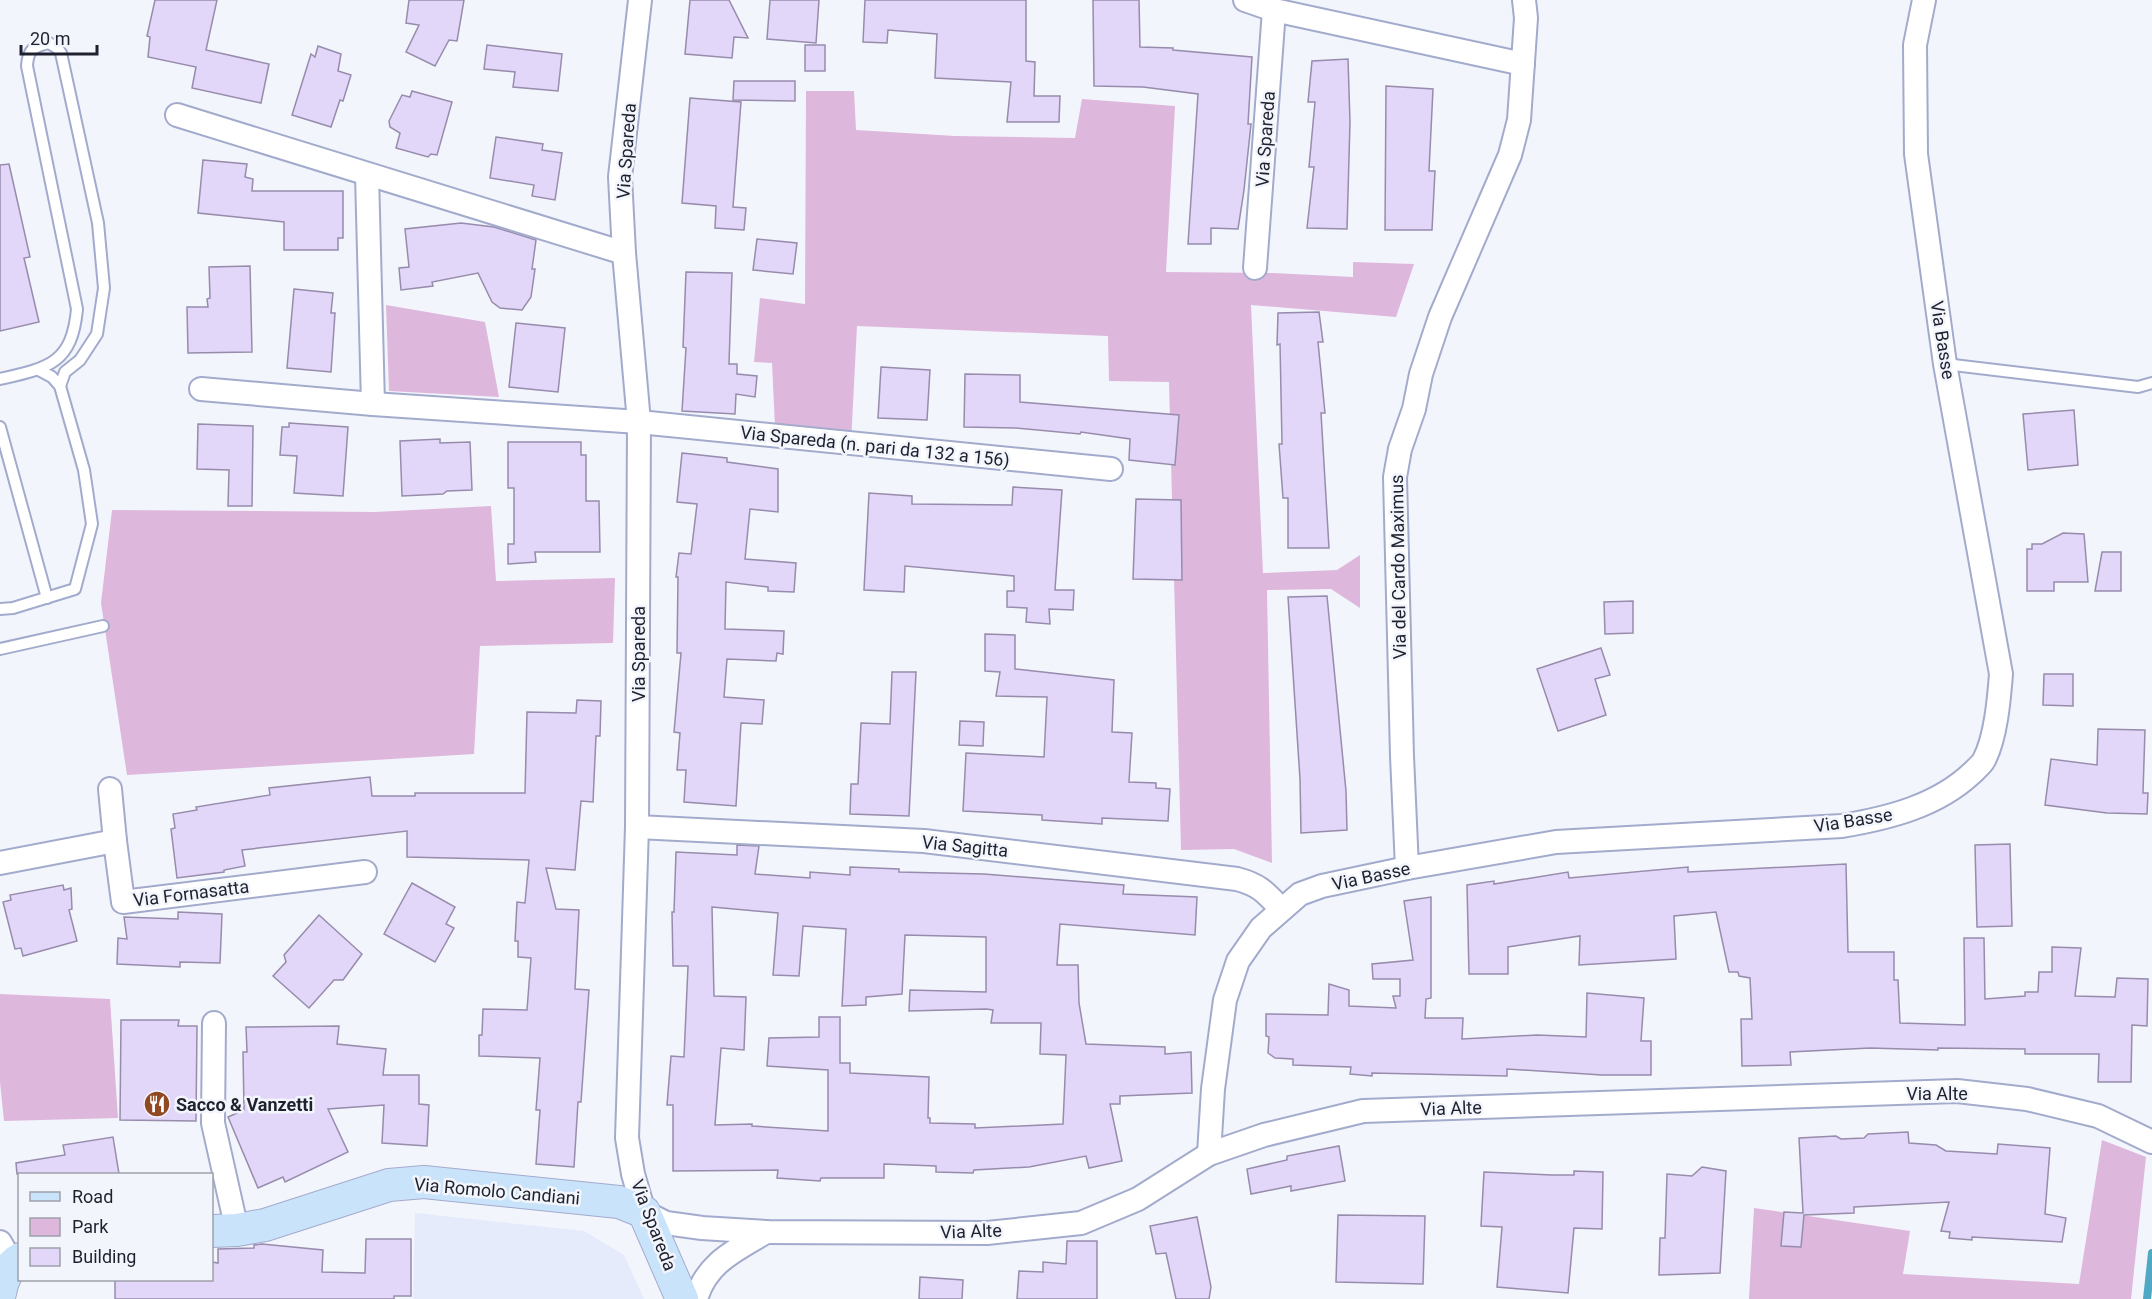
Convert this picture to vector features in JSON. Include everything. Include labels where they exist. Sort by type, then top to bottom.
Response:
[{"type":"street","name":"Via Spareda","points":[[640,0],[620,177],[624,253],[639,422],[637,827],[627,1138],[633,1174],[644,1212],[682,1299]]},
{"type":"street","points":[[1245,0],[1274,10],[1523,64]]},
{"type":"street","name":"Via del Cardo Maximus","points":[[1407,868],[1395,477],[1400,449],[1414,409],[1421,374],[1440,317],[1510,155],[1520,120],[1526,18],[1524,0]]},
{"type":"street","name":"Via Basse","points":[[1209,1154],[1213,1089],[1225,1000],[1238,961],[1261,928],[1300,894],[1322,886],[1407,868],[1556,842],[1842,826],[1878,820],[1929,802],[1958,786],[1984,761],[1997,718],[2001,674],[1946,364],[1916,154],[1915,45],[1924,0]]},
{"type":"street","name":"Via Spareda","points":[[1255,268],[1274,10]]},
{"type":"street","points":[[177,115],[624,253]]},
{"type":"street","points":[[367,175],[373,404]]},
{"type":"street","name":"Via Spareda (n. pari da 132 a 156)","points":[[201,389],[373,404],[639,422],[1111,469]]},
{"type":"street","points":[[0,863],[116,841],[110,789]]},
{"type":"street","name":"Via Sagitta","points":[[637,827],[924,841],[1237,879],[1252,883],[1262,889],[1281,909]]},
{"type":"street","name":"Via Fornasatta","points":[[116,841],[123,902],[365,872]]},
{"type":"street","points":[[214,1023],[213,1123],[224,1231]]},
{"type":"street","name":"Via Alte","points":[[644,1212],[666,1223],[766,1232],[987,1233],[1081,1223],[1138,1199],[1209,1154],[1264,1135],[1363,1111],[1957,1091],[2026,1099],[2098,1116],[2152,1142]]},
{"type":"street","name":"Via Romolo Candiani","points":[[224,1231],[264,1225],[389,1185],[424,1182],[619,1202],[644,1212]]},
{"type":"street","points":[[696,1299],[704,1277],[713,1266],[766,1232]]},
{"type":"street","points":[[0,1293],[10,1254]]},
{"type":"lane","points":[[0,379],[39,370],[64,353],[72,340],[75,327],[77,309],[27,66],[27,55],[33,49],[49,43],[61,53],[98,223],[104,288],[97,334],[80,360],[65,372],[60,386]]},
{"type":"lane","points":[[1946,364],[2138,387],[2152,383]]},
{"type":"lane","points":[[0,609],[13,608],[75,589],[92,524],[84,470],[60,386],[52,376],[39,370]]},
{"type":"lane","points":[[0,427],[46,598]]},
{"type":"lane","points":[[0,649],[103,626]]},
{"type":"shaded area","points":[[415,1213],[584,1231],[624,1255],[644,1299],[413,1299]]},
{"type":"green space","points":[[806,91],[854,91],[856,130],[955,136],[1075,138],[1082,99],[1175,106],[1166,272],[1273,273],[1353,277],[1353,262],[1414,264],[1396,317],[1251,305],[1263,573],[1337,570],[1360,555],[1360,608],[1331,589],[1267,590],[1272,863],[1234,849],[1181,850],[1169,382],[1109,381],[1108,336],[857,326],[851,443],[775,427],[772,363],[754,362],[760,298],[805,304]]},
{"type":"green space","points":[[386,305],[485,322],[499,397],[389,391]]},
{"type":"green space","points":[[491,506],[496,581],[615,578],[613,643],[480,646],[474,754],[127,775],[101,603],[112,510],[375,512]]},
{"type":"green space","points":[[0,994],[110,999],[118,1118],[4,1121],[0,1082]]},
{"type":"green space","points":[[2102,1140],[2146,1157],[2131,1299],[1749,1299],[1754,1208],[1910,1231],[1903,1274],[2079,1284]]},
{"type":"building","points":[[155,0],[217,0],[206,50],[269,64],[261,103],[192,88],[196,67],[148,57],[150,37],[147,36]]},
{"type":"building","points":[[409,0],[464,0],[457,41],[449,40],[435,66],[406,52],[419,25],[406,23]]},
{"type":"building","points":[[690,0],[729,0],[748,38],[734,37],[732,58],[685,54]]},
{"type":"building","points":[[770,0],[819,0],[816,43],[767,39]]},
{"type":"building","points":[[865,0],[1026,0],[1026,61],[1035,62],[1034,96],[1060,96],[1059,122],[1007,122],[1011,82],[935,78],[937,34],[888,30],[887,43],[863,42]]},
{"type":"building","points":[[1093,0],[1139,0],[1140,47],[1173,48],[1173,50],[1252,57],[1248,124],[1251,124],[1238,229],[1211,228],[1211,244],[1188,244],[1198,94],[1143,87],[1094,86]]},
{"type":"building","points":[[487,45],[562,54],[558,91],[513,87],[515,72],[484,69]]},
{"type":"building","points":[[805,45],[825,45],[825,71],[805,71]]},
{"type":"building","points":[[318,46],[341,54],[338,71],[351,75],[343,101],[340,100],[331,127],[292,115],[311,54],[315,57]]},
{"type":"building","points":[[1348,59],[1350,122],[1347,229],[1307,228],[1314,167],[1309,167],[1315,102],[1308,102],[1312,61]]},
{"type":"building","points":[[734,81],[795,81],[795,101],[733,100]]},
{"type":"building","points":[[1386,86],[1433,89],[1429,171],[1435,171],[1432,230],[1385,230]]},
{"type":"building","points":[[412,91],[452,102],[437,155],[431,154],[428,157],[396,148],[400,133],[390,127],[389,121],[402,95],[410,97]]},
{"type":"building","points":[[690,98],[741,102],[733,207],[746,208],[744,230],[715,228],[716,206],[682,203]]},
{"type":"building","points":[[496,137],[543,144],[542,150],[562,153],[555,200],[532,196],[534,185],[490,178]]},
{"type":"building","points":[[203,160],[247,164],[245,177],[253,179],[252,191],[343,191],[343,238],[338,238],[338,250],[284,250],[284,222],[198,213]]},
{"type":"building","points":[[9,164],[30,257],[24,258],[39,322],[0,331],[0,165]]},
{"type":"building","points":[[461,223],[494,227],[536,240],[531,297],[522,310],[500,308],[492,302],[478,273],[432,282],[433,286],[401,290],[399,268],[409,267],[405,229]]},
{"type":"building","points":[[757,239],[797,243],[793,274],[753,270]]},
{"type":"building","points":[[250,266],[252,352],[188,353],[187,307],[208,307],[209,267]]},
{"type":"building","points":[[686,272],[732,273],[729,364],[737,364],[737,374],[757,376],[755,397],[736,394],[735,414],[682,411],[686,348],[683,347]]},
{"type":"building","points":[[294,289],[333,293],[331,313],[335,313],[331,372],[287,368]]},
{"type":"building","points":[[1319,312],[1323,342],[1318,342],[1325,413],[1321,413],[1329,548],[1288,548],[1288,498],[1283,498],[1279,444],[1282,444],[1280,344],[1277,345],[1278,313]]},
{"type":"building","points":[[516,323],[565,328],[558,392],[509,387]]},
{"type":"building","points":[[881,367],[930,370],[927,420],[878,418]]},
{"type":"building","points":[[965,374],[1020,375],[1020,402],[1179,415],[1175,465],[1129,460],[1130,439],[1081,432],[1080,434],[1016,428],[964,427]]},
{"type":"building","points":[[2074,410],[2078,465],[2028,470],[2023,414]]},
{"type":"building","points":[[289,423],[348,427],[343,496],[294,493],[297,456],[280,455],[282,427],[289,427]]},
{"type":"building","points":[[198,424],[253,426],[252,506],[228,506],[229,470],[197,469]]},
{"type":"building","points":[[440,439],[440,443],[470,442],[472,490],[402,496],[400,441]]},
{"type":"building","points":[[508,442],[581,442],[581,455],[586,455],[586,501],[599,501],[600,552],[535,552],[536,562],[508,564],[508,544],[514,544],[514,488],[508,488]]},
{"type":"building","points":[[682,453],[727,458],[727,462],[778,469],[778,512],[750,509],[745,559],[796,563],[794,592],[768,591],[768,587],[726,582],[725,629],[784,631],[783,654],[777,653],[776,661],[727,659],[724,697],[764,700],[762,724],[741,723],[736,806],[684,802],[686,770],[677,770],[680,733],[674,732],[681,653],[677,653],[678,577],[676,577],[679,553],[691,554],[697,504],[677,502]]},
{"type":"building","points":[[1013,487],[1062,490],[1055,590],[1074,590],[1073,610],[1049,609],[1050,624],[1026,622],[1027,608],[1007,607],[1007,591],[1014,591],[1014,576],[905,566],[904,592],[864,590],[869,493],[912,496],[912,504],[1012,505]]},
{"type":"building","points":[[1136,499],[1181,500],[1182,580],[1133,579]]},
{"type":"building","points":[[2063,533],[2084,534],[2088,582],[2054,582],[2054,591],[2027,591],[2027,549],[2032,549],[2032,544],[2042,544]]},
{"type":"building","points":[[2102,552],[2121,552],[2121,591],[2095,591]]},
{"type":"building","points":[[1327,596],[1346,791],[1347,830],[1301,833],[1300,779],[1288,597]]},
{"type":"building","points":[[1633,601],[1633,633],[1605,634],[1604,602]]},
{"type":"building","points":[[985,634],[1015,635],[1015,669],[1114,680],[1112,732],[1132,733],[1129,782],[1156,783],[1156,788],[1170,789],[1168,821],[1102,818],[1102,824],[1042,820],[1042,815],[963,811],[966,753],[1044,757],[1047,697],[996,696],[1000,672],[985,671]]},
{"type":"building","points":[[1601,648],[1610,675],[1595,679],[1606,715],[1558,731],[1537,669]]},
{"type":"building","points":[[892,672],[916,672],[909,816],[850,814],[851,784],[858,784],[861,723],[890,724]]},
{"type":"building","points":[[2044,674],[2073,674],[2073,706],[2043,705]]},
{"type":"building","points":[[577,700],[601,701],[600,736],[596,736],[593,802],[581,801],[575,870],[546,868],[556,909],[579,910],[575,989],[589,990],[574,1167],[536,1164],[540,1110],[536,1110],[540,1058],[479,1056],[483,1009],[527,1010],[531,958],[518,957],[518,941],[515,941],[517,902],[525,903],[529,860],[407,857],[407,831],[242,850],[245,866],[224,870],[224,872],[177,878],[171,829],[175,828],[173,814],[197,810],[196,807],[270,795],[269,788],[370,777],[372,796],[415,796],[415,793],[525,793],[527,712],[576,713]]},
{"type":"building","points":[[960,721],[984,722],[983,746],[959,745]]},
{"type":"building","points":[[2098,729],[2145,730],[2143,793],[2148,793],[2147,814],[2107,813],[2045,805],[2051,759],[2097,765]]},
{"type":"building","points":[[2010,844],[2012,926],[1977,927],[1975,845]]},
{"type":"building","points":[[737,845],[759,846],[755,874],[810,878],[810,872],[850,875],[850,867],[899,869],[899,872],[984,874],[1124,885],[1123,894],[1197,897],[1195,935],[1060,924],[1057,965],[1078,965],[1079,1003],[1086,1044],[1165,1047],[1165,1054],[1191,1052],[1192,1093],[1120,1096],[1120,1104],[1110,1104],[1122,1161],[1089,1168],[1086,1156],[1029,1167],[974,1170],[973,1173],[936,1172],[936,1166],[884,1164],[884,1178],[821,1178],[820,1181],[777,1178],[778,1170],[673,1171],[673,1105],[667,1105],[671,1056],[684,1057],[688,966],[673,966],[672,912],[674,912],[676,852],[737,855]],"holes":[[[712,907],[778,913],[773,975],[799,976],[803,926],[846,929],[842,1006],[866,1005],[866,997],[902,994],[905,935],[986,937],[986,992],[910,990],[909,1011],[986,1009],[993,1010],[991,1023],[1041,1023],[1040,1054],[1066,1055],[1063,1124],[975,1128],[975,1124],[930,1123],[930,1118],[928,1118],[929,1077],[850,1073],[850,1063],[840,1063],[840,1017],[819,1017],[819,1037],[769,1038],[767,1066],[828,1070],[828,1131],[752,1126],[752,1124],[715,1125],[721,1048],[744,1050],[746,997],[714,996]]]},
{"type":"building","points":[[1846,864],[1848,952],[1894,952],[1894,980],[1898,980],[1900,1023],[1965,1025],[1964,938],[1984,938],[1985,999],[2025,996],[2025,992],[2038,992],[2039,972],[2052,972],[2052,947],[2081,948],[2075,996],[2115,997],[2117,978],[2148,979],[2147,1026],[2132,1025],[2131,1082],[2098,1082],[2099,1054],[2025,1054],[2025,1049],[1870,1048],[1790,1052],[1791,1065],[1742,1066],[1741,1019],[1752,1019],[1750,978],[1739,976],[1738,972],[1729,972],[1716,912],[1674,916],[1676,959],[1579,965],[1580,936],[1508,947],[1508,974],[1469,974],[1467,885],[1494,881],[1494,884],[1568,872],[1569,878],[1688,867],[1688,872]]},
{"type":"building","points":[[412,883],[455,907],[446,924],[454,928],[435,962],[384,934]]},
{"type":"building","points":[[63,885],[64,890],[71,888],[72,909],[69,910],[77,941],[23,956],[21,948],[15,949],[3,902],[11,900],[10,895]]},
{"type":"building","points":[[1431,897],[1431,998],[1426,999],[1425,1018],[1463,1018],[1462,1039],[1537,1035],[1586,1037],[1587,993],[1644,998],[1641,1041],[1651,1041],[1651,1075],[1602,1075],[1507,1069],[1507,1076],[1372,1073],[1372,1076],[1350,1074],[1351,1067],[1293,1065],[1293,1059],[1275,1058],[1268,1053],[1269,1037],[1266,1036],[1266,1014],[1328,1015],[1329,984],[1349,990],[1349,1006],[1396,1008],[1393,996],[1400,996],[1400,979],[1373,979],[1372,964],[1413,960],[1404,901]]},
{"type":"building","points":[[178,912],[222,914],[220,963],[180,962],[180,967],[117,964],[118,938],[127,939],[124,917],[178,919]]},
{"type":"building","points":[[319,915],[362,954],[343,980],[334,980],[309,1008],[273,976],[286,962],[284,955]]},
{"type":"building","points":[[121,1020],[179,1020],[178,1026],[197,1026],[196,1121],[120,1120]]},
{"type":"building","points":[[339,1026],[337,1044],[386,1049],[383,1075],[419,1075],[419,1104],[429,1105],[427,1146],[382,1143],[384,1105],[328,1109],[348,1152],[285,1182],[283,1177],[258,1188],[228,1117],[244,1110],[243,1052],[247,1052],[246,1027]]},
{"type":"building","points":[[1908,1132],[1909,1143],[1936,1145],[1946,1151],[1997,1154],[1998,1144],[2050,1148],[2045,1214],[2066,1218],[2062,1242],[1972,1237],[1972,1240],[1949,1238],[1950,1232],[1941,1231],[1949,1202],[1854,1207],[1854,1213],[1804,1215],[1801,1247],[1781,1246],[1784,1212],[1803,1213],[1799,1138],[1836,1136],[1841,1139],[1864,1138],[1868,1134]]},
{"type":"building","points":[[113,1137],[119,1173],[17,1174],[16,1163],[65,1155],[63,1145]]},
{"type":"building","points":[[1339,1146],[1345,1181],[1291,1191],[1291,1186],[1251,1194],[1247,1169],[1287,1160],[1287,1156]]},
{"type":"building","points":[[1702,1167],[1726,1171],[1720,1273],[1659,1275],[1660,1238],[1665,1238],[1667,1174],[1692,1176]]},
{"type":"building","points":[[1574,1171],[1603,1172],[1602,1229],[1574,1228],[1568,1293],[1497,1287],[1502,1227],[1481,1226],[1484,1172],[1574,1175]]},
{"type":"building","points":[[1338,1215],[1425,1216],[1423,1284],[1336,1282]]},
{"type":"building","points":[[1197,1217],[1211,1287],[1209,1299],[1176,1299],[1166,1253],[1156,1254],[1150,1226]]},
{"type":"building","points":[[366,1239],[411,1239],[411,1296],[394,1296],[394,1299],[115,1299],[115,1281],[213,1281],[213,1262],[218,1263],[218,1249],[254,1248],[254,1245],[262,1244],[323,1250],[322,1272],[365,1273]]},
{"type":"building","points":[[1067,1241],[1097,1241],[1097,1299],[1017,1299],[1019,1271],[1043,1272],[1043,1262],[1066,1264]]},
{"type":"building","points":[[920,1277],[963,1280],[962,1299],[919,1299]]},
{"type":"waterway","points":[[2147,1299],[2152,1253]]},
{"type":"place","name":"Sacco & Vanzetti","points":[[157,1104]]}]
